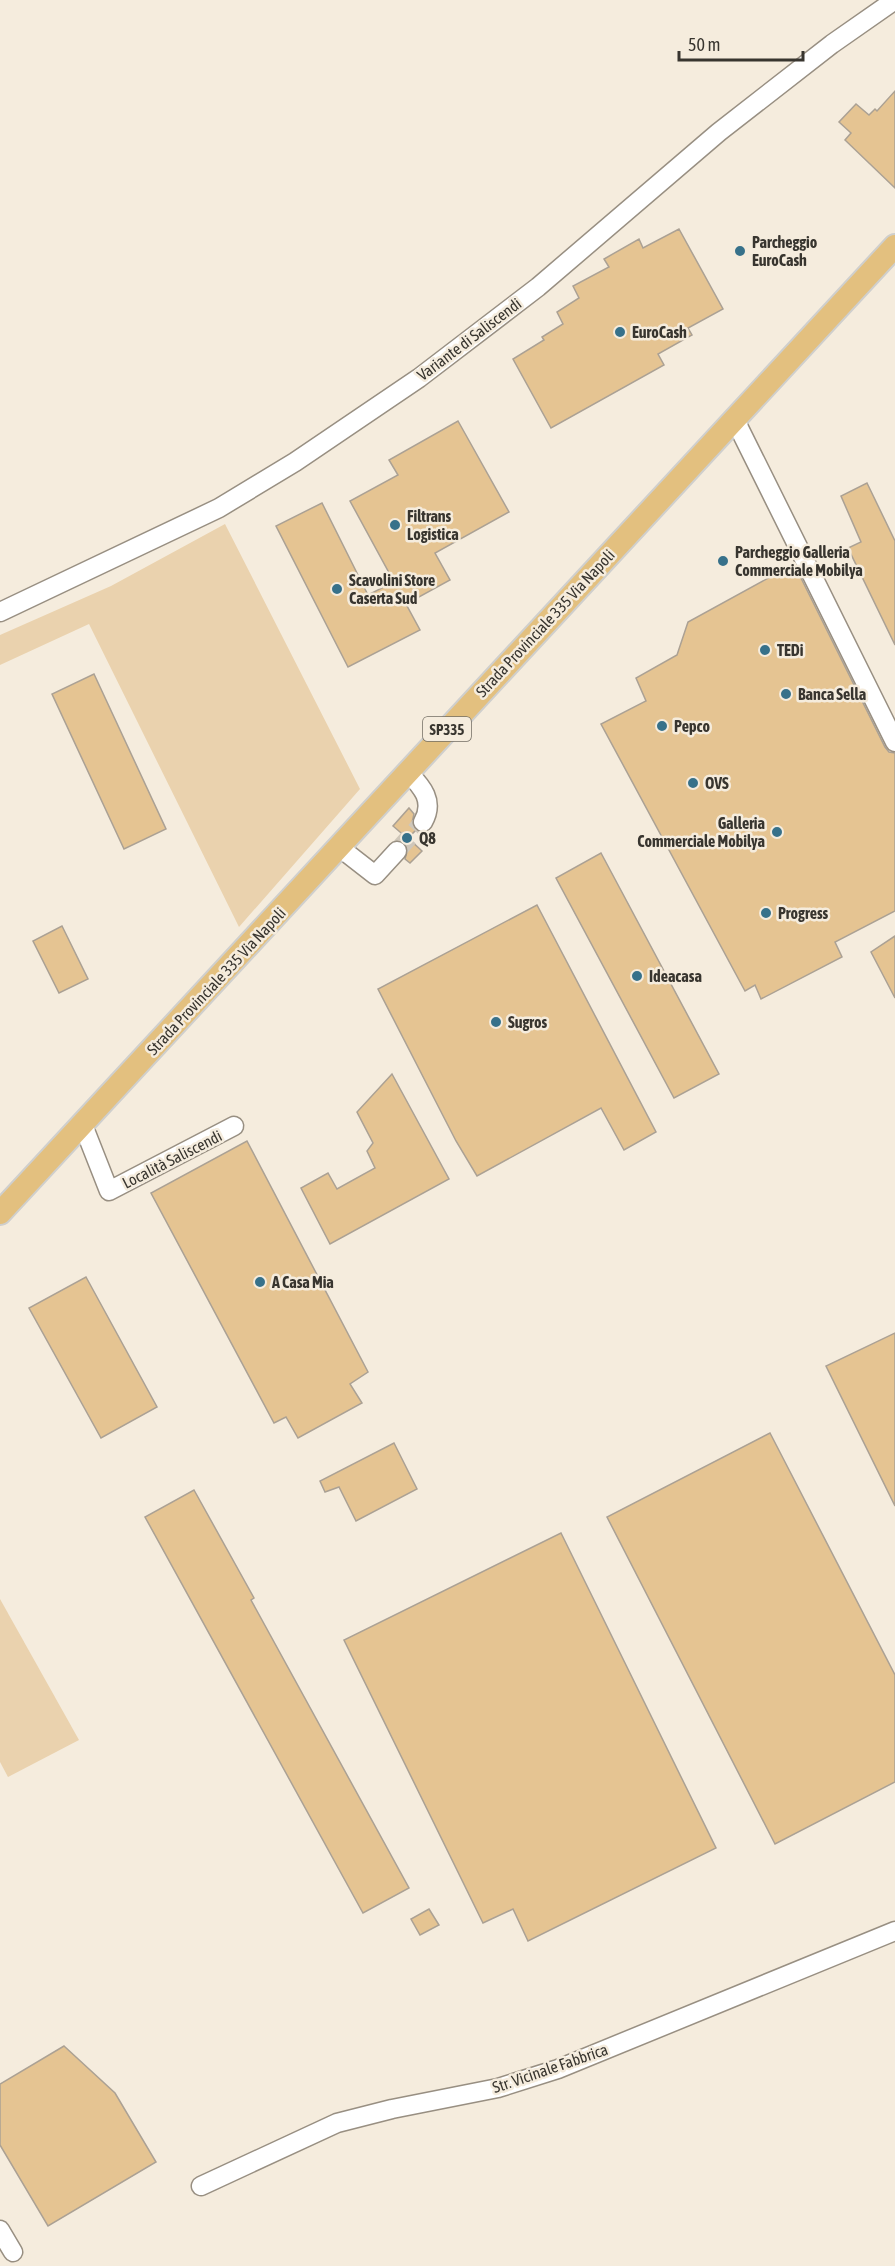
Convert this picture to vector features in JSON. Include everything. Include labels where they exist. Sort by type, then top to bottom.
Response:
[{"type":"main road","name":"Strada Provinciale 335 Via Napoli","points":[[0,1213],[895,246]]},
{"type":"street","name":"Variante di Saliscendi","points":[[0,612],[219,508],[295,462],[419,378],[538,287],[719,132],[832,44],[895,0]]},
{"type":"street","points":[[734,418],[895,742]]},
{"type":"street","points":[[408,772],[423,788],[429,802],[428,814],[423,822]]},
{"type":"street","points":[[339,847],[375,875],[397,851]]},
{"type":"street","name":"Località Saliscendi","points":[[83,1125],[109,1191],[234,1126]]},
{"type":"street","name":"Str. Vicinale Fabbrica","points":[[201,2186],[337,2123],[498,2088],[558,2069],[895,1931]]},
{"type":"street","points":[[0,2230],[13,2252]]},
{"type":"shaded area","points":[[225,524],[360,789],[239,927],[89,624],[0,665],[0,635],[111,586]]},
{"type":"shaded area","points":[[0,1599],[79,1740],[8,1777],[0,1762]]},
{"type":"building","points":[[895,91],[895,188],[845,140],[851,133],[839,122],[856,104],[869,115],[875,109],[877,111]]},
{"type":"building","name":"EuroCash","points":[[679,229],[723,309],[688,328],[692,335],[658,354],[664,365],[551,428],[513,359],[544,340],[542,337],[563,324],[557,312],[579,298],[573,286],[609,267],[604,259],[639,239],[643,248]]},
{"type":"building","points":[[458,421],[509,512],[435,553],[450,580],[406,604],[420,630],[348,667],[276,526],[322,503],[368,595],[394,582],[350,501],[398,475],[389,460]]},
{"type":"building","points":[[867,483],[895,541],[895,645],[848,548],[861,542],[841,496]]},
{"type":"building","name":"Galleria Commerciale Mobilya","points":[[794,564],[885,747],[889,752],[895,753],[895,911],[835,942],[842,957],[761,999],[755,985],[745,991],[601,724],[646,701],[636,678],[677,655],[688,622]]},
{"type":"building","points":[[94,674],[166,829],[124,849],[52,694]]},
{"type":"building","points":[[409,808],[414,814],[412,823],[416,830],[408,838],[422,851],[410,863],[405,859],[408,848],[403,842],[407,838],[393,826]]},
{"type":"building","name":"Ideacasa","points":[[601,853],[719,1074],[674,1098],[556,878]]},
{"type":"building","name":"Sugros","points":[[537,905],[656,1132],[624,1150],[601,1108],[477,1176],[456,1141],[378,989]]},
{"type":"building","points":[[62,926],[88,979],[59,993],[33,941]]},
{"type":"building","points":[[895,936],[895,998],[871,952]]},
{"type":"building","points":[[392,1074],[449,1179],[330,1244],[301,1188],[328,1173],[337,1189],[375,1168],[367,1151],[373,1143],[357,1112]]},
{"type":"building","name":"A Casa Mia","points":[[247,1141],[368,1372],[350,1384],[362,1403],[298,1438],[286,1417],[274,1423],[151,1193]]},
{"type":"building","points":[[86,1277],[157,1407],[101,1438],[29,1308]]},
{"type":"building","points":[[895,1333],[895,1506],[826,1366]]},
{"type":"building","points":[[770,1433],[895,1675],[895,1782],[775,1844],[607,1517]]},
{"type":"building","points":[[394,1443],[417,1489],[356,1521],[339,1487],[325,1492],[320,1481]]},
{"type":"building","points":[[194,1490],[254,1598],[251,1600],[409,1888],[363,1913],[145,1517]]},
{"type":"building","points":[[561,1533],[716,1848],[528,1941],[513,1909],[483,1923],[344,1640]]},
{"type":"building","points":[[429,1909],[439,1925],[420,1935],[411,1919]]},
{"type":"building","points":[[64,2046],[115,2093],[156,2162],[48,2226],[0,2145],[0,2084]]},
{"type":"tunnel","points":[[397,851],[423,822]]},
{"type":"place","name":"Parcheggio EuroCash","points":[[740,251]]},
{"type":"place","name":"EuroCash","points":[[620,332]]},
{"type":"place","name":"Filtrans Logistica","points":[[395,525]]},
{"type":"place","name":"Parcheggio Galleria Commerciale Mobilya","points":[[723,561]]},
{"type":"place","name":"Scavolini Store Caserta Sud","points":[[337,589]]},
{"type":"place","name":"TEDi","points":[[765,650]]},
{"type":"place","name":"Banca Sella","points":[[786,694]]},
{"type":"place","name":"Pepco","points":[[662,726]]},
{"type":"place","name":"OVS","points":[[693,783]]},
{"type":"place","name":"Galleria Commerciale Mobilya","points":[[777,832]]},
{"type":"place","name":"Q8","points":[[407,838]]},
{"type":"place","name":"Progress","points":[[766,913]]},
{"type":"place","name":"Ideacasa","points":[[637,976]]},
{"type":"place","name":"Sugros","points":[[496,1022]]},
{"type":"place","name":"A Casa Mia","points":[[260,1282]]}]
